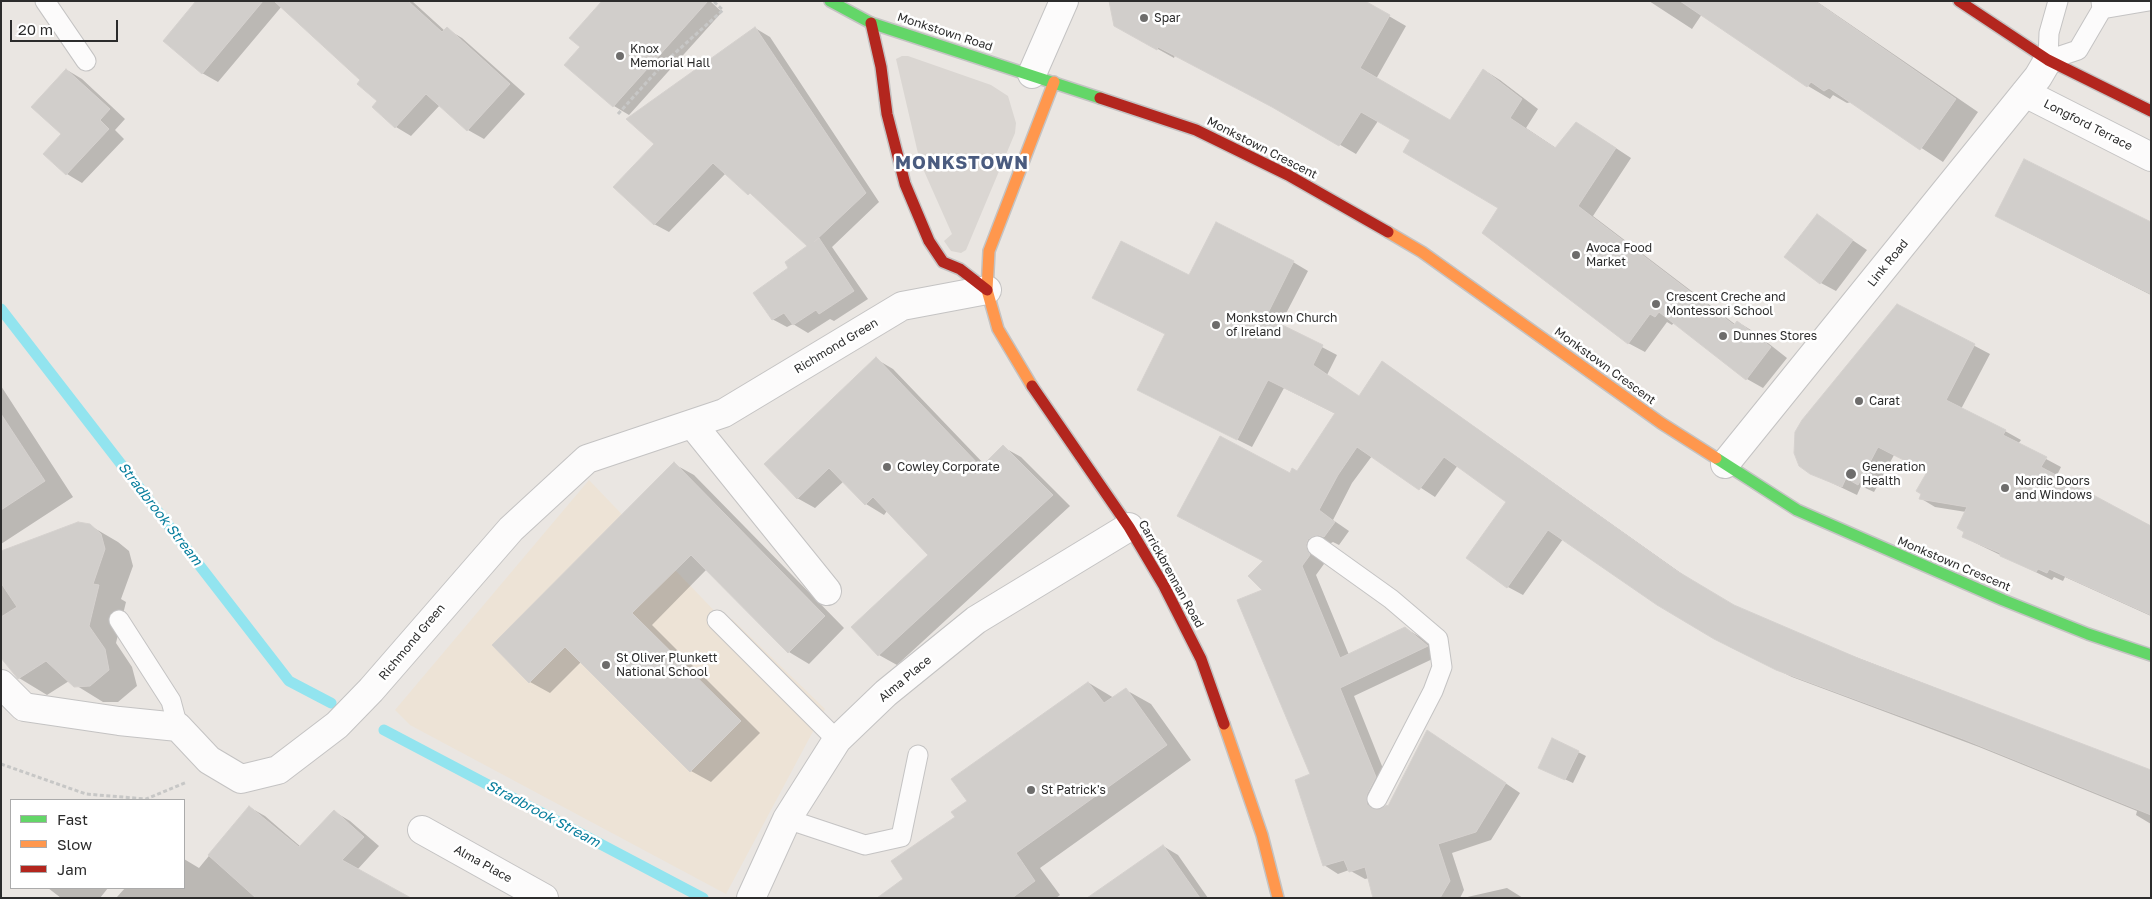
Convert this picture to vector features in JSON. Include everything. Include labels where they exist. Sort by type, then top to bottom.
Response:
[{"type":"main road","name":"Monkstown Road","points":[[830,1],[871,23],[1043,78]]},
{"type":"main road","points":[[1959,1],[2048,60],[2151,111]]},
{"type":"main road","points":[[871,23],[881,67],[887,114],[904,184],[930,241],[943,262],[960,269],[987,290]]},
{"type":"main road","name":"Carrickbrennan Road","points":[[1043,78],[990,251],[987,290],[998,329],[1026,378],[1130,527],[1164,586],[1201,659],[1259,825],[1278,898]]},
{"type":"main road","name":"Monkstown Crescent","points":[[1043,78],[1196,130],[1288,175],[1370,220],[1422,252],[1661,423],[1797,510],[1890,552],[2079,631],[2151,655]]},
{"type":"street","points":[[1043,78],[1064,1]]},
{"type":"street","name":"Link Road","points":[[1725,464],[2025,93],[2048,60]]},
{"type":"street","name":"Longford Terrace","points":[[2025,93],[2151,157]]},
{"type":"street","name":"Richmond Green","points":[[178,727],[209,760],[241,778],[278,770],[337,725],[371,690],[511,530],[587,459],[693,425],[724,413],[902,306],[987,290]]},
{"type":"street","points":[[693,425],[827,591]]},
{"type":"street","name":"Alma Place","points":[[751,898],[787,818],[837,740],[886,693],[976,620],[1130,527]]},
{"type":"street","points":[[1,684],[24,707],[120,722],[178,727]]},
{"type":"street","name":"Alma Place","points":[[422,830],[544,898]]},
{"type":"lane","points":[[45,1],[86,60]]},
{"type":"lane","points":[[2058,1],[2049,34],[2048,60],[2078,50],[2101,5],[2148,1]]},
{"type":"lane","points":[[1317,546],[1391,599],[1438,639],[1442,667],[1434,691],[1377,799]]},
{"type":"lane","points":[[119,620],[170,701],[178,727]]},
{"type":"lane","points":[[717,620],[837,740]]},
{"type":"lane","points":[[787,818],[865,845],[901,836],[918,755]]},
{"type":"path","points":[[618,114],[665,62],[723,10],[713,1]]},
{"type":"path","points":[[1,764],[86,794],[146,799],[188,782],[209,760]]},
{"type":"shaded area","points":[[908,56],[991,85],[1008,96],[1016,123],[1015,133],[966,250],[961,253],[951,251],[944,241],[952,234],[920,162],[896,59]]},
{"type":"shaded area","name":"St Oliver Plunkett National School","points":[[589,480],[725,622],[732,619],[825,709],[726,894],[410,725],[395,710]]},
{"type":"building","points":[[196,1],[263,1],[202,74],[163,41]]},
{"type":"building","points":[[274,1],[408,1],[442,32],[447,27],[510,84],[467,131],[426,94],[395,128],[372,107],[377,101],[357,84],[360,80]]},
{"type":"building","name":"Knox Memorial Hall","points":[[602,1],[708,1],[613,107],[564,65],[580,47],[569,38]]},
{"type":"building","points":[[1109,1],[1365,1],[1390,15],[1360,68],[1450,120],[1483,69],[1522,99],[1510,118],[1555,148],[1576,122],[1616,148],[1578,206],[1734,325],[1737,321],[1771,347],[1746,380],[1659,312],[1655,317],[1650,314],[1628,344],[1482,233],[1498,208],[1403,152],[1410,140],[1361,112],[1339,146],[1272,107],[1158,47],[1157,50],[1114,26]]},
{"type":"building","points":[[1680,1],[1815,1],[1956,99],[1920,150],[1829,88],[1824,91],[1811,82],[1807,87]]},
{"type":"building","points":[[755,27],[866,193],[814,242],[819,238],[854,291],[819,314],[816,310],[793,325],[784,313],[772,320],[753,293],[788,268],[785,262],[807,246],[750,193],[748,195],[713,163],[654,225],[613,187],[654,144],[626,119]]},
{"type":"building","points":[[66,69],[110,109],[100,120],[109,129],[66,175],[43,154],[61,134],[31,107]]},
{"type":"building","points":[[2024,159],[2151,222],[2151,294],[1995,216]]},
{"type":"building","points":[[1817,214],[1853,240],[1820,284],[1784,257]]},
{"type":"building","points":[[1216,222],[1294,261],[1266,317],[1323,345],[1313,365],[1359,396],[1382,361],[1677,571],[1734,605],[1860,659],[2151,770],[2151,815],[1963,739],[1776,670],[1714,639],[1657,605],[1548,530],[1507,588],[1466,558],[1506,502],[1444,457],[1419,490],[1357,447],[1338,475],[1319,510],[1335,522],[1324,537],[1318,535],[1308,539],[1306,545],[1310,555],[1302,566],[1340,658],[1405,627],[1428,646],[1340,688],[1376,777],[1367,794],[1367,805],[1377,810],[1388,806],[1427,730],[1506,783],[1476,832],[1438,844],[1450,881],[1440,898],[1373,898],[1365,867],[1349,872],[1344,860],[1323,866],[1295,780],[1310,774],[1237,600],[1262,590],[1248,576],[1263,561],[1177,516],[1220,436],[1290,473],[1292,468],[1297,471],[1335,413],[1268,380],[1237,440],[1137,390],[1165,334],[1092,298],[1121,241],[1189,275]]},
{"type":"building","points":[[1897,304],[1975,344],[1946,400],[2006,430],[2003,435],[2047,457],[2041,467],[2151,526],[2151,615],[2049,569],[2047,573],[2038,569],[2036,572],[2000,556],[2000,553],[1962,537],[1964,532],[1957,528],[1967,507],[1919,499],[1921,494],[1916,491],[1927,472],[1878,447],[1858,485],[1846,478],[1842,487],[1810,474],[1799,466],[1794,453],[1795,432],[1802,420]]},
{"type":"building","points":[[876,357],[981,467],[1003,445],[1053,495],[878,656],[851,627],[928,555],[873,497],[865,505],[829,468],[797,499],[764,464]]},
{"type":"building","points":[[1,414],[45,481],[1,510]]},
{"type":"building","points":[[674,462],[825,616],[788,653],[691,555],[632,613],[741,721],[690,772],[565,647],[529,683],[492,645]]},
{"type":"building","points":[[78,522],[90,524],[101,534],[105,549],[93,584],[99,585],[89,626],[105,649],[109,670],[90,686],[74,687],[46,661],[18,679],[1,658],[1,617],[17,607],[1,583],[1,551]]},
{"type":"building","name":"St Patrick's","points":[[1088,682],[1104,703],[1126,688],[1167,745],[1016,853],[1035,881],[1012,898],[877,898],[903,879],[891,861],[955,817],[951,812],[967,801],[951,779]]},
{"type":"building","points":[[1552,738],[1579,751],[1565,780],[1538,768]]},
{"type":"building","points":[[249,806],[299,847],[334,810],[364,837],[342,860],[411,898],[256,898],[208,855]]},
{"type":"building","points":[[1163,845],[1200,898],[1087,898]]},
{"type":"waterway","name":"Stradbrook Stream","points":[[1,309],[289,681],[331,703]]},
{"type":"waterway","name":"Stradbrook Stream","points":[[384,730],[703,898]]},
{"type":"traffic: fast","points":[[830,1],[871,23],[1100,98]]},
{"type":"traffic: fast","points":[[1716,458],[1797,510],[2003,600],[2088,634],[2151,655]]},
{"type":"traffic: slow","points":[[1032,386],[998,329],[987,290],[989,251],[1054,82]]},
{"type":"traffic: slow","points":[[1388,232],[1422,252],[1661,423],[1716,458]]},
{"type":"traffic: slow","points":[[1224,724],[1262,835],[1278,898]]},
{"type":"traffic: jam","points":[[1959,1],[2048,60],[2151,111]]},
{"type":"traffic: jam","points":[[871,23],[881,67],[887,114],[905,184],[929,241],[943,262],[960,269],[987,290]]},
{"type":"traffic: jam","points":[[1100,98],[1196,130],[1288,175],[1388,232]]},
{"type":"traffic: jam","points":[[1032,386],[1129,527],[1164,586],[1201,659],[1224,724]]},
{"type":"place","name":"Spar","points":[[1144,18]]},
{"type":"place","name":"Knox Memorial Hall","points":[[620,56]]},
{"type":"place","name":"Avoca Food Market","points":[[1576,255]]},
{"type":"place","name":"Crescent Creche and Montessori School","points":[[1656,304]]},
{"type":"place","name":"Monkstown Church of Ireland","points":[[1216,325]]},
{"type":"place","name":"Dunnes Stores","points":[[1723,336]]},
{"type":"place","name":"Carat","points":[[1859,401]]},
{"type":"place","name":"Cowley Corporate","points":[[887,467]]},
{"type":"place","name":"Generation Health","points":[[1851,474]]},
{"type":"place","name":"Nordic Doors and Windows","points":[[2005,488]]},
{"type":"place","name":"St Oliver Plunkett National School","points":[[606,665]]},
{"type":"place","name":"St Patrick's","points":[[1031,790]]},
{"type":"district","name":"MONKSTOWN","points":[[962,163]]}]
